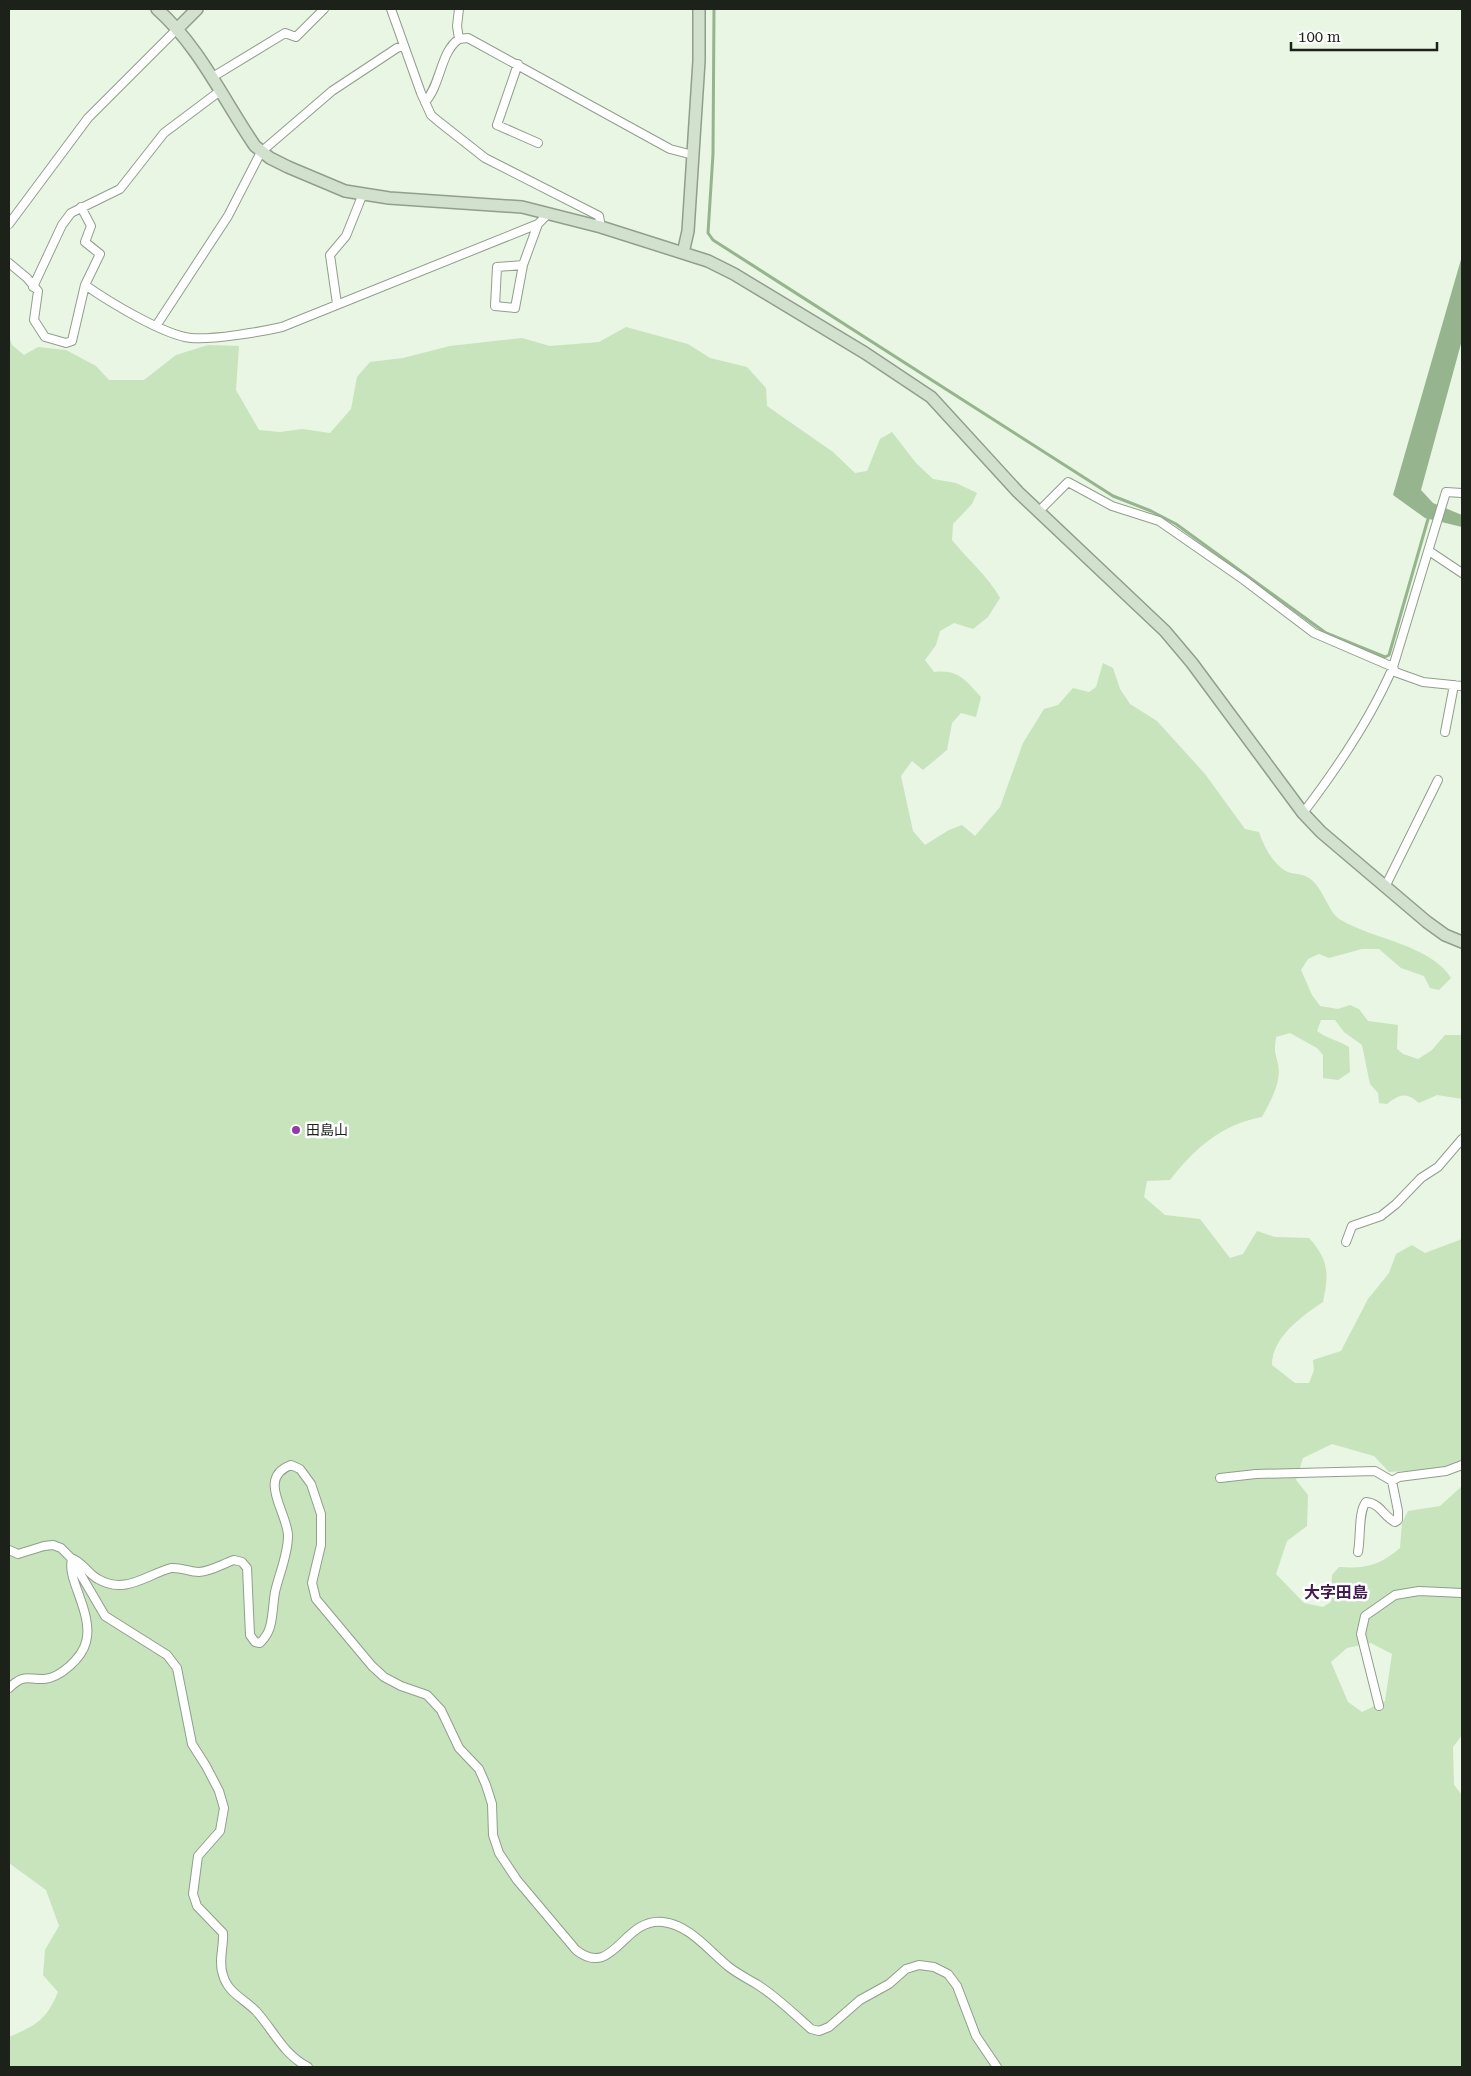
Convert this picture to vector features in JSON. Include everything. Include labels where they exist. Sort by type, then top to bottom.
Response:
[{"type":"street","points":[[157,9],[178,28],[255,146],[262,152],[327,186],[362,196],[500,204],[546,212],[602,227],[708,261],[734,274],[865,353],[931,397],[1038,512],[1165,631],[1192,663],[1303,813],[1427,922],[1446,935],[1462,942]]},
{"type":"street","points":[[9,224],[88,118],[197,9]]},
{"type":"street","points":[[211,78],[285,33],[296,37],[324,9]]},
{"type":"street","points":[[391,9],[403,46],[431,115],[485,158],[599,216],[602,227]]},
{"type":"street","points":[[459,9],[457,26],[459,39]]},
{"type":"street","points":[[683,253],[688,232],[699,61],[699,9]]},
{"type":"street","points":[[425,102],[432,95],[450,49],[459,39],[468,38],[670,149],[693,155]]},
{"type":"street","points":[[156,326],[228,216],[262,152],[332,91],[396,48],[403,46]]},
{"type":"street","points":[[518,64],[497,125],[538,143]]},
{"type":"street","points":[[33,287],[62,226],[71,213],[120,189],[164,133],[220,91]]},
{"type":"street","points":[[337,304],[330,255],[346,236],[362,196]]},
{"type":"street","points":[[9,263],[38,290],[34,320],[44,337],[66,343],[72,341],[85,285],[100,254],[85,242],[91,226],[81,207]]},
{"type":"street","points":[[523,265],[497,267],[495,306],[516,308],[523,265],[538,224],[546,212]]},
{"type":"street","points":[[85,285],[171,334],[192,338],[263,331],[282,326],[538,224]]},
{"type":"street","points":[[1038,512],[1068,482],[1112,506],[1159,521],[1244,580],[1314,633],[1393,667],[1395,672],[1422,682],[1458,686],[1446,732]]},
{"type":"street","points":[[1303,813],[1320,790],[1383,690],[1393,667],[1446,492],[1462,493]]},
{"type":"street","points":[[1429,551],[1462,573]]},
{"type":"street","points":[[1385,887],[1438,780]]},
{"type":"street","points":[[1346,1242],[1352,1226],[1380,1216],[1396,1204],[1421,1178],[1442,1163],[1462,1139]]},
{"type":"street","points":[[72,1559],[77,1560],[85,1570],[97,1579],[111,1585],[124,1586],[171,1568],[179,1567],[200,1572],[212,1570],[234,1560],[242,1562],[247,1568],[250,1634],[255,1642],[260,1643],[266,1638],[270,1627],[273,1604],[288,1537],[286,1521],[277,1504],[274,1492],[276,1478],[282,1468],[291,1465],[300,1469],[310,1484],[321,1514],[321,1545],[312,1583],[316,1599],[372,1666],[384,1677],[401,1686],[427,1695],[441,1710],[459,1748],[479,1769],[486,1785],[492,1804],[494,1835],[499,1853],[517,1880],[576,1950],[586,1959],[595,1961],[607,1955],[646,1923],[664,1922],[682,1928],[703,1943],[727,1966],[771,1995],[811,2029],[819,2031],[829,2027],[860,2000],[889,1984],[906,1969],[919,1965],[934,1967],[948,1974],[957,1986],[976,2036],[997,2067]]},
{"type":"street","points":[[1392,1481],[1399,1477],[1446,1471],[1462,1465]]},
{"type":"street","points":[[1220,1478],[1375,1471],[1392,1481],[1398,1520],[1395,1522],[1391,1521],[1380,1508],[1366,1502],[1360,1516],[1362,1527],[1358,1552]]},
{"type":"street","points":[[9,1550],[18,1554],[26,1554],[44,1546],[53,1545],[61,1548],[72,1559],[105,1616],[167,1656],[177,1668],[192,1744],[219,1791],[224,1808],[220,1831],[198,1856],[193,1894],[198,1906],[223,1933],[222,1973],[227,1987],[256,2012],[285,2050],[308,2067]]},
{"type":"street","points":[[9,1688],[23,1678],[31,1676],[45,1679],[53,1677],[69,1666],[83,1650],[87,1641],[86,1612],[71,1572],[72,1559]]},
{"type":"street","points":[[1379,1706],[1361,1634],[1365,1616],[1395,1595],[1420,1591],[1462,1593]]},
{"type":"shaded area","points":[[1462,256],[1462,340],[1421,490],[1433,503],[1462,515],[1462,527],[1425,518],[1393,495]]},
{"type":"shaded area","points":[[626,327],[688,344],[710,358],[747,367],[766,388],[767,406],[833,452],[855,473],[867,471],[880,439],[892,432],[916,463],[933,479],[956,483],[977,493],[972,504],[953,524],[952,540],[984,575],[1000,598],[988,617],[973,629],[954,623],[940,631],[936,645],[925,660],[934,672],[950,672],[961,677],[981,697],[976,717],[961,713],[952,723],[947,750],[923,770],[912,761],[901,776],[913,831],[925,845],[949,830],[962,825],[975,836],[1000,807],[1023,743],[1044,709],[1058,705],[1073,688],[1089,692],[1096,687],[1103,663],[1113,668],[1120,689],[1130,704],[1157,721],[1205,774],[1245,829],[1259,832],[1268,853],[1280,867],[1287,872],[1306,876],[1314,882],[1333,912],[1341,920],[1354,927],[1416,950],[1442,967],[1451,978],[1439,990],[1430,988],[1424,976],[1401,968],[1379,949],[1362,949],[1329,958],[1319,954],[1308,959],[1301,970],[1312,995],[1320,1006],[1338,1009],[1350,1005],[1359,1009],[1368,1021],[1398,1025],[1397,1049],[1403,1054],[1418,1059],[1432,1050],[1445,1035],[1462,1035],[1462,1099],[1437,1095],[1419,1103],[1410,1097],[1399,1096],[1387,1104],[1379,1103],[1378,1093],[1370,1084],[1362,1045],[1344,1032],[1335,1020],[1321,1020],[1317,1031],[1349,1047],[1350,1072],[1338,1080],[1323,1078],[1323,1055],[1317,1048],[1290,1033],[1276,1037],[1275,1049],[1279,1071],[1277,1085],[1262,1117],[1234,1125],[1210,1140],[1189,1158],[1170,1180],[1147,1181],[1144,1197],[1165,1215],[1200,1219],[1230,1258],[1243,1254],[1257,1231],[1275,1237],[1309,1238],[1316,1246],[1326,1268],[1323,1302],[1290,1328],[1277,1345],[1273,1355],[1272,1365],[1295,1383],[1309,1383],[1314,1370],[1313,1360],[1341,1351],[1368,1299],[1389,1273],[1396,1254],[1412,1245],[1425,1253],[1462,1239],[1462,1471],[1457,1468],[1389,1472],[1374,1456],[1332,1444],[1303,1458],[1296,1480],[1308,1495],[1307,1526],[1287,1541],[1276,1574],[1304,1603],[1323,1607],[1331,1602],[1332,1575],[1339,1567],[1372,1565],[1386,1558],[1400,1548],[1402,1523],[1408,1511],[1440,1506],[1462,1486],[1462,1735],[1453,1747],[1454,1785],[1462,1795],[1462,2067],[9,2067],[9,2037],[39,2021],[49,2010],[58,1992],[43,1975],[45,1950],[59,1926],[46,1890],[9,1863],[9,336],[12,345],[24,355],[38,347],[66,350],[96,366],[109,380],[144,380],[176,355],[208,345],[239,346],[236,390],[259,430],[280,432],[302,429],[330,433],[351,409],[357,377],[370,362],[403,358],[450,346],[522,338],[550,346],[599,342]],"holes":[[[1371,1643],[1392,1654],[1385,1701],[1362,1712],[1348,1702],[1331,1662],[1347,1648]]]},
{"type":"waterway","points":[[714,9],[713,154],[708,233],[713,240],[1113,496],[1151,511],[1176,524],[1326,633],[1385,657],[1389,655],[1428,519]]},
{"type":"place","name":"田島山","points":[[296,1130]]},
{"type":"district","name":"大字田島","points":[[1336,1592]]}]
